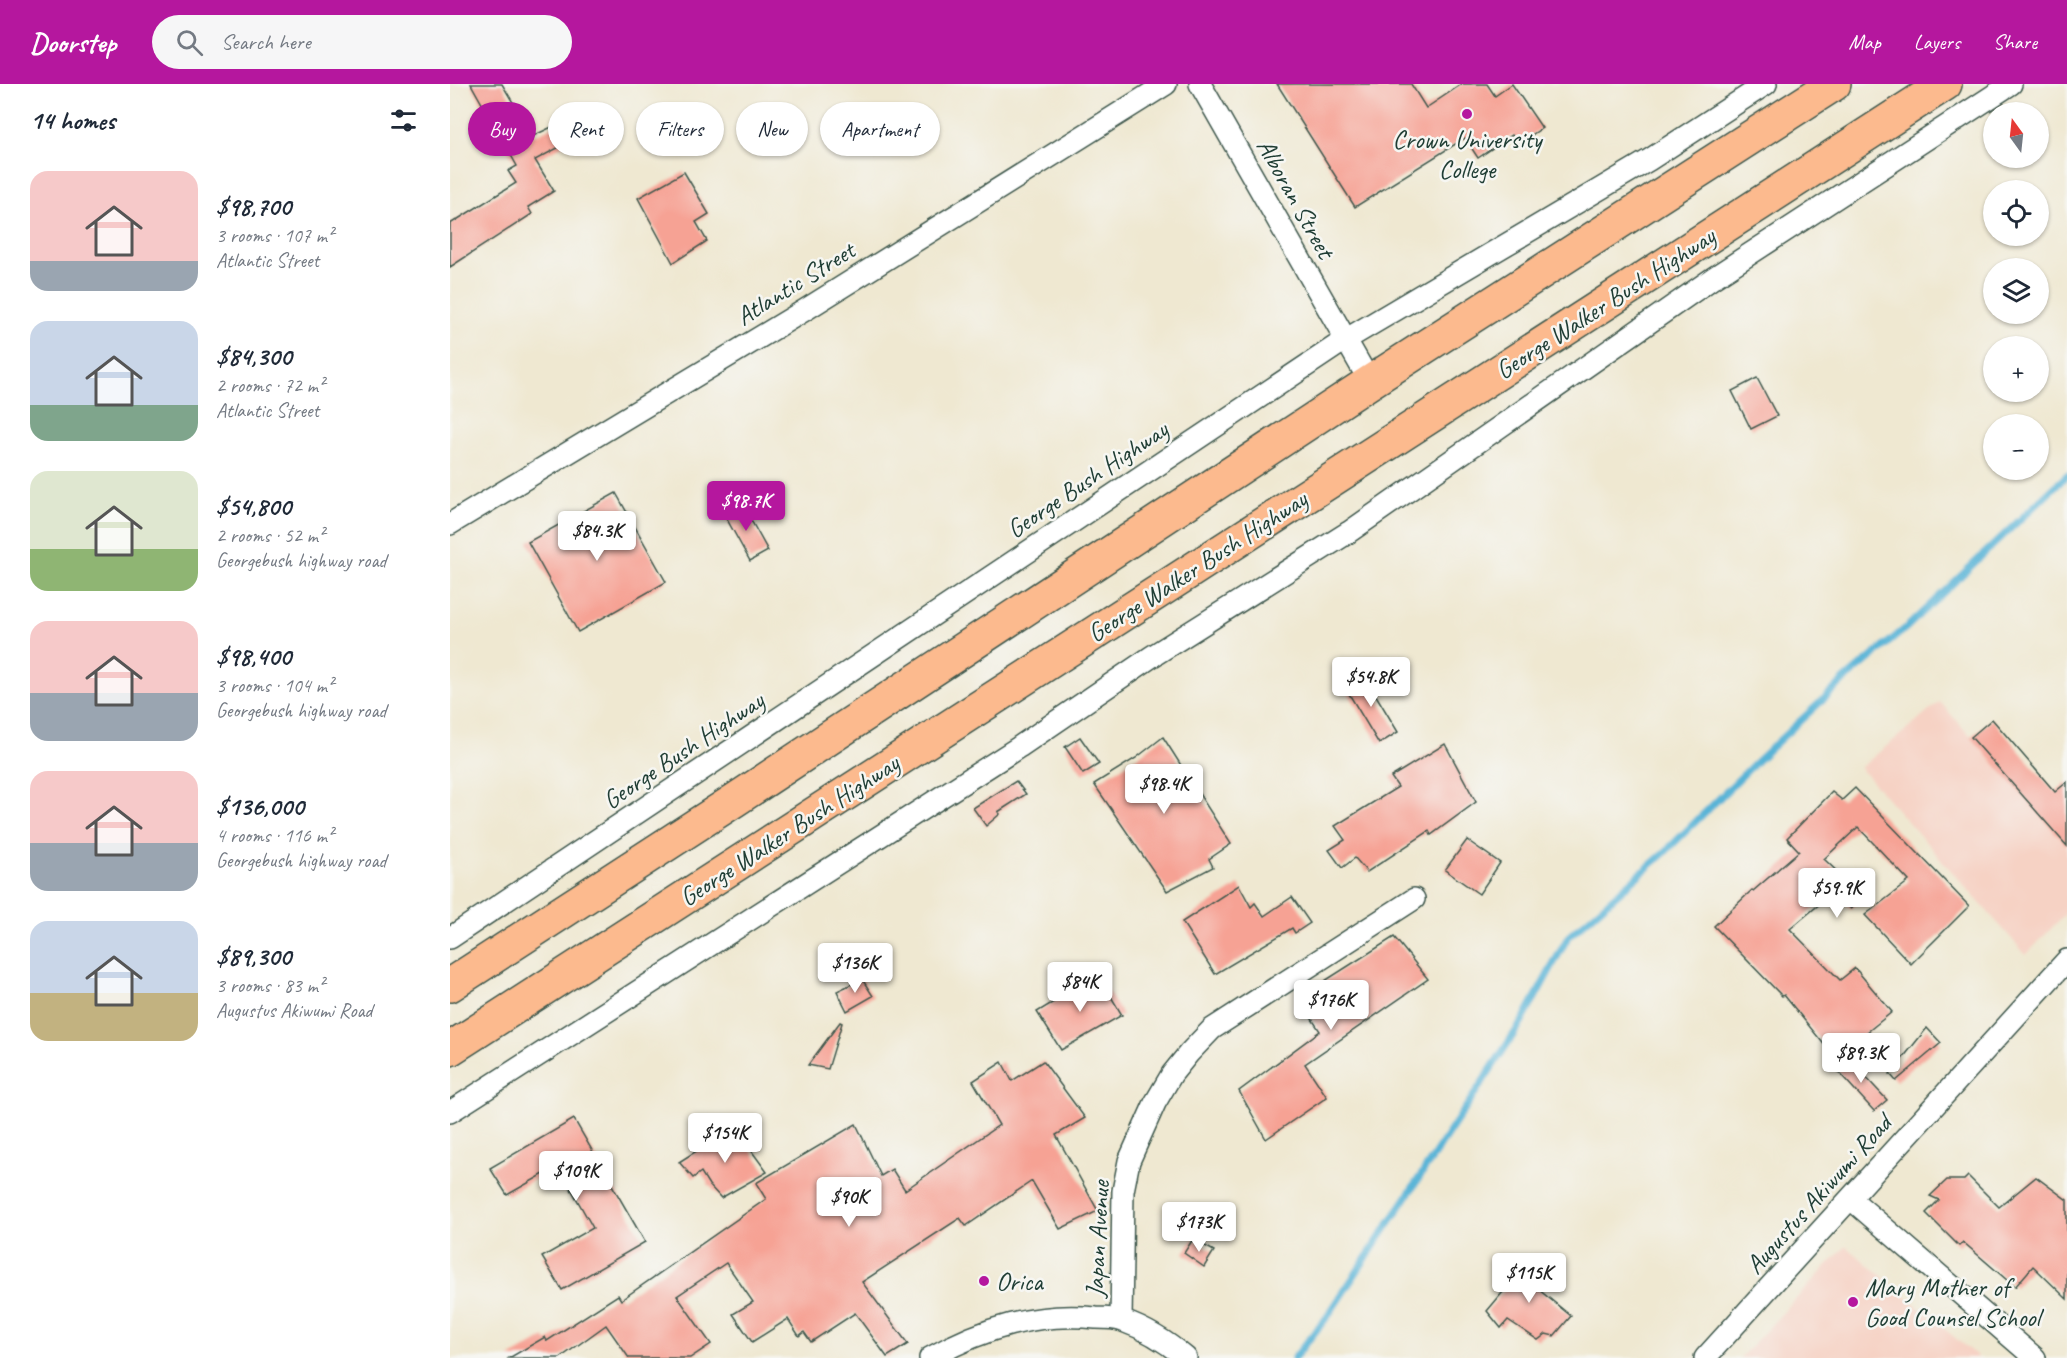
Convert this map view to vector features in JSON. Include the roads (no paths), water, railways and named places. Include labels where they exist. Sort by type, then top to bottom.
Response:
[{"type":"highway","points":[[450,985],[1370,382],[1834,84]]},
{"type":"highway","name":"George Walker Bush Highway","points":[[450,1049],[1944,84]]},
{"type":"street","name":"Atlantic Street","points":[[450,524],[805,310],[1166,84]]},
{"type":"street","name":"Alboran Street","points":[[1200,84],[1370,382]]},
{"type":"street","name":"George Bush Highway","points":[[450,938],[1345,340],[1648,160],[1766,84]]},
{"type":"street","points":[[450,1113],[999,760],[1151,657],[1348,532],[1713,278],[2011,84]]},
{"type":"street","name":"Japan Avenue","points":[[1121,1320],[1123,1191],[1129,1161],[1155,1103],[1172,1074],[1212,1029],[1414,899]]},
{"type":"street","name":"Augustus Akiwumi Road","points":[[1706,1358],[2067,960]]},
{"type":"street","points":[[1851,1199],[2035,1358]]},
{"type":"street","points":[[930,1358],[950,1347],[1010,1323],[1031,1319],[1082,1316],[1121,1320],[1146,1331],[1186,1358]]},
{"type":"waterway","points":[[1294,1358],[1327,1317],[1523,1020],[1568,937],[1663,854],[1758,760],[1843,681],[1907,627],[2067,475]]},
{"type":"place","name":"Crown University College","points":[[1467,114]]},
{"type":"place","name":"Orica","points":[[984,1281]]},
{"type":"place","name":"Mary Mother of Good Counsel School","points":[[1853,1302]]}]
